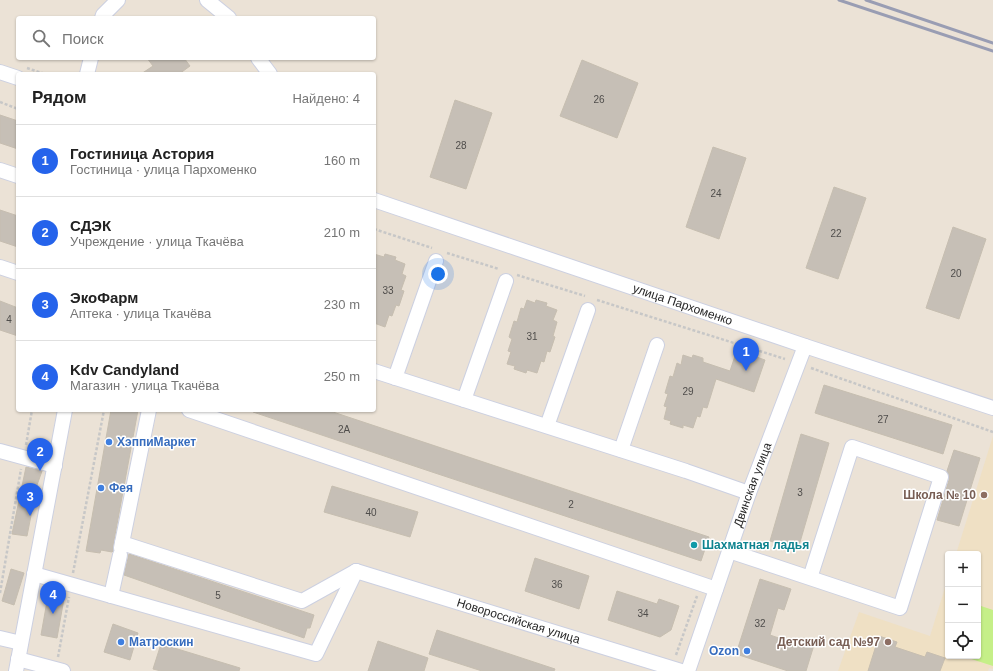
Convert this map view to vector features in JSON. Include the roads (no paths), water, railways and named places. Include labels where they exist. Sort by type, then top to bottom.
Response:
[{"type":"street","points":[[102,16],[118,0]]},
{"type":"street","points":[[208,0],[227,16]]},
{"type":"street","points":[[88,72],[90,60]]},
{"type":"street","points":[[260,60],[268,72]]},
{"type":"street","points":[[0,72],[16,77]]},
{"type":"street","points":[[0,170],[16,175]]},
{"type":"street","name":"улица Пархоменко","points":[[376,201],[993,408]]},
{"type":"street","points":[[396,378],[436,261]]},
{"type":"street","points":[[0,267],[16,272]]},
{"type":"street","points":[[464,400],[506,281]]},
{"type":"street","points":[[547,426],[588,310]]},
{"type":"street","points":[[621,450],[657,345]]},
{"type":"street","name":"Двинская улица","points":[[688,671],[749,493],[805,346]]},
{"type":"street","points":[[376,372],[621,450],[749,493]]},
{"type":"street","points":[[60,670],[17,665],[65,412]]},
{"type":"street","points":[[111,596],[149,412]]},
{"type":"street","points":[[195,412],[716,589]]},
{"type":"street","points":[[729,552],[900,608],[941,477],[852,447],[810,578]]},
{"type":"street","points":[[0,450],[55,466]]},
{"type":"street","points":[[121,549],[302,601],[356,571]]},
{"type":"street","points":[[34,574],[316,654],[356,571]]},
{"type":"street","name":"Новороссийская улица","points":[[356,571],[676,670]]},
{"type":"street","points":[[0,638],[21,643]]},
{"type":"railway","points":[[839,0],[993,51]]},
{"type":"railway","points":[[866,0],[993,43]]},
{"type":"place","name":"Гостиница Астория","points":[[746,371]]},
{"type":"place","name":"ХэппиМаркет","points":[[109,442]]},
{"type":"place","name":"СДЭК","points":[[40,471]]},
{"type":"place","name":"Фея","points":[[101,488]]},
{"type":"place","name":"Школа № 10","points":[[984,495]]},
{"type":"place","name":"ЭкоФарм","points":[[30,516]]},
{"type":"place","name":"Шахматная ладья","points":[[694,545]]},
{"type":"place","name":"Kdv Candyland","points":[[53,614]]},
{"type":"place","name":"Матроскин","points":[[121,642]]},
{"type":"place","name":"Детский сад №97","points":[[888,642]]},
{"type":"place","name":"Ozon","points":[[747,651]]}]
